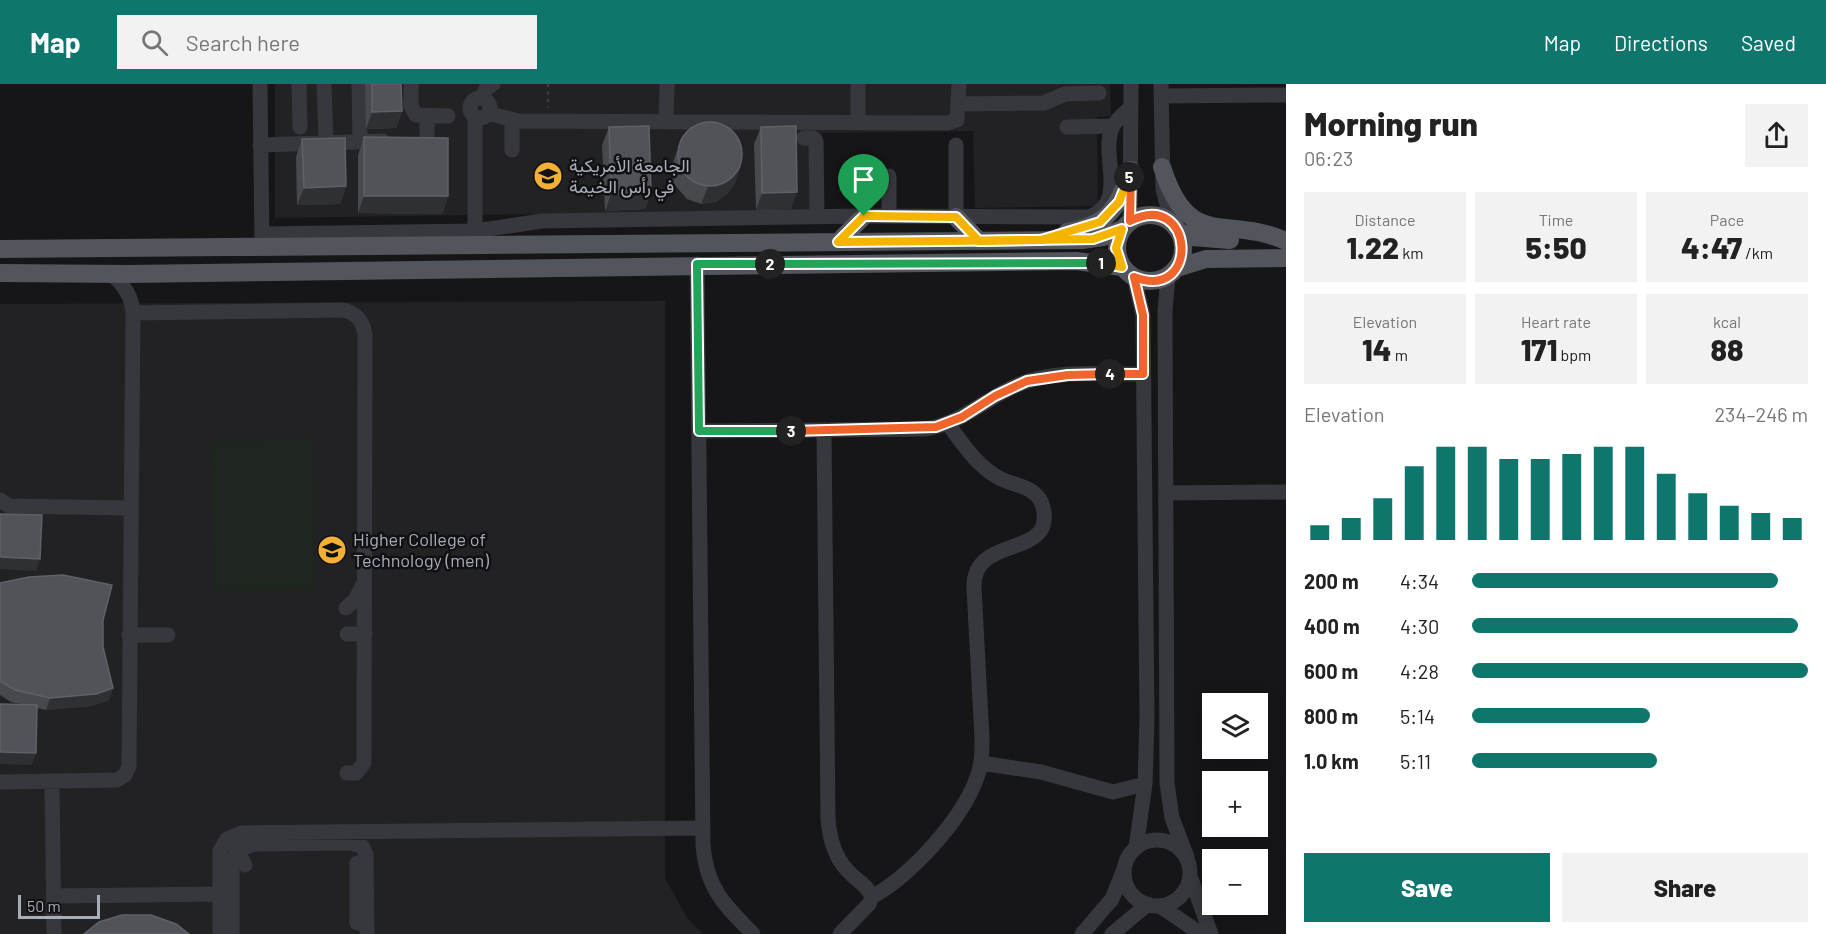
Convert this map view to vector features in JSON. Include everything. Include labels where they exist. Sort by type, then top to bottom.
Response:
[{"type":"main road","points":[[1162,167],[1178,206],[1203,224],[1224,230],[1259,232],[1286,241]]},
{"type":"main road","points":[[1041,240],[1088,228],[1105,218],[1119,202],[1131,170]]},
{"type":"main road","points":[[0,249],[262,240],[838,242],[1093,239],[1151,215],[1204,238],[1286,241]]},
{"type":"main road","points":[[838,242],[864,216]]},
{"type":"main road","points":[[956,217],[979,241]]},
{"type":"main road","points":[[1126,225],[1116,248],[1128,272]]},
{"type":"main road","points":[[1172,272],[1183,250],[1175,227]]},
{"type":"main road","points":[[0,273],[149,274],[697,264],[1076,261],[1128,272],[1151,281],[1206,260],[1286,258]]},
{"type":"street","points":[[260,84],[262,240],[475,231],[542,221],[864,216],[1082,218],[1095,214],[1106,205],[1111,193],[1110,140],[1113,126],[1131,107]]},
{"type":"street","points":[[299,84],[299,135]]},
{"type":"street","points":[[324,84],[326,141]]},
{"type":"street","points":[[359,84],[360,141]]},
{"type":"street","points":[[411,84],[412,110],[416,114],[448,116]]},
{"type":"street","points":[[493,84],[486,89],[482,98],[474,100],[470,107],[482,116],[512,120],[666,122],[951,122],[958,117],[959,84]]},
{"type":"street","points":[[666,122],[667,84]]},
{"type":"street","points":[[858,84],[858,122]]},
{"type":"street","points":[[1126,225],[1131,170],[1131,84]]},
{"type":"street","points":[[1175,227],[1164,200],[1161,90],[1286,95]]},
{"type":"street","points":[[959,104],[1044,103],[1065,94],[1099,94]]},
{"type":"street","points":[[427,116],[422,140],[448,140]]},
{"type":"street","points":[[475,231],[482,116]]},
{"type":"street","points":[[512,120],[512,150]]},
{"type":"street","points":[[1067,127],[1113,126]]},
{"type":"street","points":[[260,141],[299,135],[326,141],[393,140]]},
{"type":"street","points":[[804,138],[813,138],[816,141],[817,217]]},
{"type":"street","points":[[956,145],[956,217]]},
{"type":"street","points":[[889,176],[889,216]]},
{"type":"street","points":[[697,264],[704,862],[711,885],[753,934]]},
{"type":"street","points":[[1128,272],[1143,315],[1147,718],[1145,784],[1136,848]]},
{"type":"street","points":[[1172,272],[1165,310],[1167,783],[1172,818],[1211,934]]},
{"type":"street","points":[[0,782],[117,780],[125,775],[129,766],[132,307],[124,285],[112,274]]},
{"type":"street","points":[[132,307],[149,274]]},
{"type":"street","points":[[132,307],[343,310],[350,312],[361,321],[365,335],[364,763],[356,773],[347,773]]},
{"type":"street","points":[[699,431],[925,429],[948,424],[1027,381],[1068,375],[1143,374]]},
{"type":"street","points":[[840,934],[869,904],[872,897],[888,888],[913,866],[969,795],[981,763],[982,738],[973,580],[985,558],[1029,542],[1036,537],[1041,527],[1043,508],[1035,493],[998,477],[976,461],[948,424]]},
{"type":"street","points":[[824,431],[830,840],[838,858],[851,874],[869,889],[872,897]]},
{"type":"street","points":[[1167,493],[1286,492]]},
{"type":"street","points":[[0,500],[9,506],[129,508]]},
{"type":"street","points":[[346,608],[355,600],[365,580]]},
{"type":"street","points":[[129,635],[168,634]]},
{"type":"street","points":[[347,634],[365,634]]},
{"type":"street","points":[[981,763],[1041,772],[1113,792],[1145,784]]},
{"type":"street","points":[[52,782],[54,934]]},
{"type":"street","points":[[220,934],[219,894],[222,844],[234,835],[242,833],[702,828]]},
{"type":"street","points":[[1082,934],[1112,899],[1128,858],[1136,848],[1146,842],[1158,840],[1179,848],[1187,857]]},
{"type":"street","points":[[237,850],[255,844],[351,843],[362,846]]},
{"type":"street","points":[[357,934],[357,862],[362,846]]},
{"type":"street","points":[[362,846],[367,860],[367,934]]},
{"type":"street","points":[[237,850],[245,865]]},
{"type":"street","points":[[232,934],[231,866],[237,850]]},
{"type":"street","points":[[1124,869],[1132,895],[1154,905],[1201,934]]},
{"type":"street","points":[[1112,934],[1154,905],[1177,900],[1184,893],[1190,876]]},
{"type":"street","points":[[54,896],[219,894]]},
{"type":"path","points":[[548,84],[548,121]]},
{"type":"shaded area","name":"الجامعة الأمريكية في رأس الخيمة","points":[[275,84],[1110,84],[1111,116],[1097,117],[1098,206],[975,208],[973,131],[822,133],[822,210],[275,218]]},
{"type":"shaded area","name":"Higher College of Technology (men)","points":[[665,301],[665,878],[688,919],[703,934],[0,934],[0,304]]},
{"type":"shaded area","points":[[312,439],[315,589],[213,591],[210,441]]},
{"type":"building","points":[[372,84],[401,84],[402,111],[372,112]]},
{"type":"building","points":[[704,122],[716,122],[733,131],[740,142],[742,154],[740,166],[733,177],[716,186],[704,186],[692,181],[683,172],[678,160],[678,148],[683,136],[692,127]]},
{"type":"building","points":[[649,126],[651,192],[611,194],[609,127]]},
{"type":"building","points":[[796,126],[797,192],[762,193],[761,127]]},
{"type":"building","points":[[364,137],[448,138],[448,196],[364,196]]},
{"type":"building","points":[[345,138],[346,186],[304,188],[302,139]]},
{"type":"building","points":[[0,514],[42,515],[40,559],[0,557]]},
{"type":"building","points":[[63,575],[112,585],[103,620],[103,647],[113,688],[96,694],[50,698],[15,690],[0,681],[0,583],[29,577]]},
{"type":"building","points":[[0,704],[37,705],[36,753],[0,752]]},
{"type":"building","points":[[122,915],[151,915],[176,924],[189,934],[84,934],[99,922]]},
{"type":"place","name":"الجامعة الأمريكية في رأس الخيمة","points":[[548,176]]},
{"type":"place","name":"Higher College of Technology (men)","points":[[332,550]]},
{"type":"route","points":[[864,216],[838,242],[979,241],[1041,240],[1054,234],[1088,228],[1105,218],[1119,202],[1131,170],[1130,221],[1140,216],[1162,217],[1172,223],[1179,232],[1183,250],[1181,259],[1168,276],[1151,281],[1134,277],[1143,315],[1143,374],[1068,375],[1027,381],[995,396],[962,417],[936,427],[824,431],[699,431],[697,264],[928,264],[1076,261],[1122,267],[1116,248],[1122,229],[1111,235],[1082,240],[979,241],[956,217],[864,216]]}]
